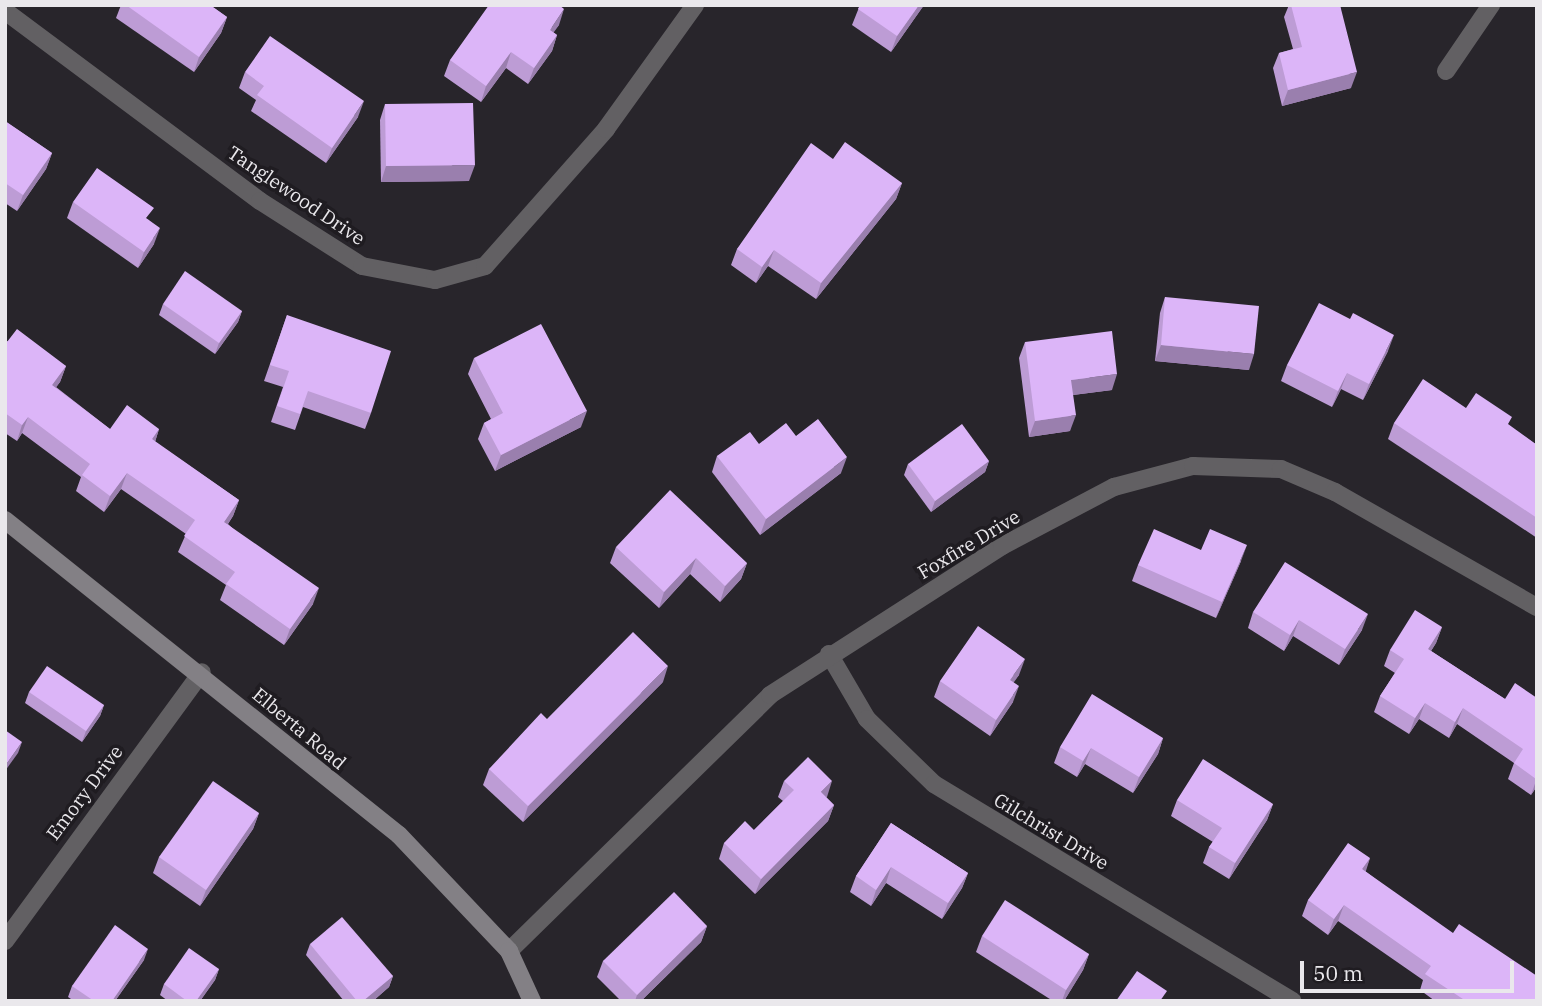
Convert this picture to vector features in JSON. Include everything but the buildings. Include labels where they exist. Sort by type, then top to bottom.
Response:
[{"type":"street","points":[[1446,71],[1492,5]]},
{"type":"street","name":"Tanglewood Drive","points":[[5,11],[260,201],[351,259],[435,280],[485,266],[606,129],[687,8]]},
{"type":"street","name":"Foxfire Drive","points":[[509,951],[769,695],[829,653],[1002,546],[1114,487],[1193,466],[1280,469],[1335,492],[1537,607]]},
{"type":"street","name":"Elberta Road","points":[[5,520],[202,672],[286,749],[400,835],[509,951],[532,1001]]},
{"type":"street","name":"Gilchrist Drive","points":[[829,653],[867,719],[934,784],[1292,1001]]},
{"type":"street","name":"Emory Drive","points":[[5,941],[202,672]]}]
